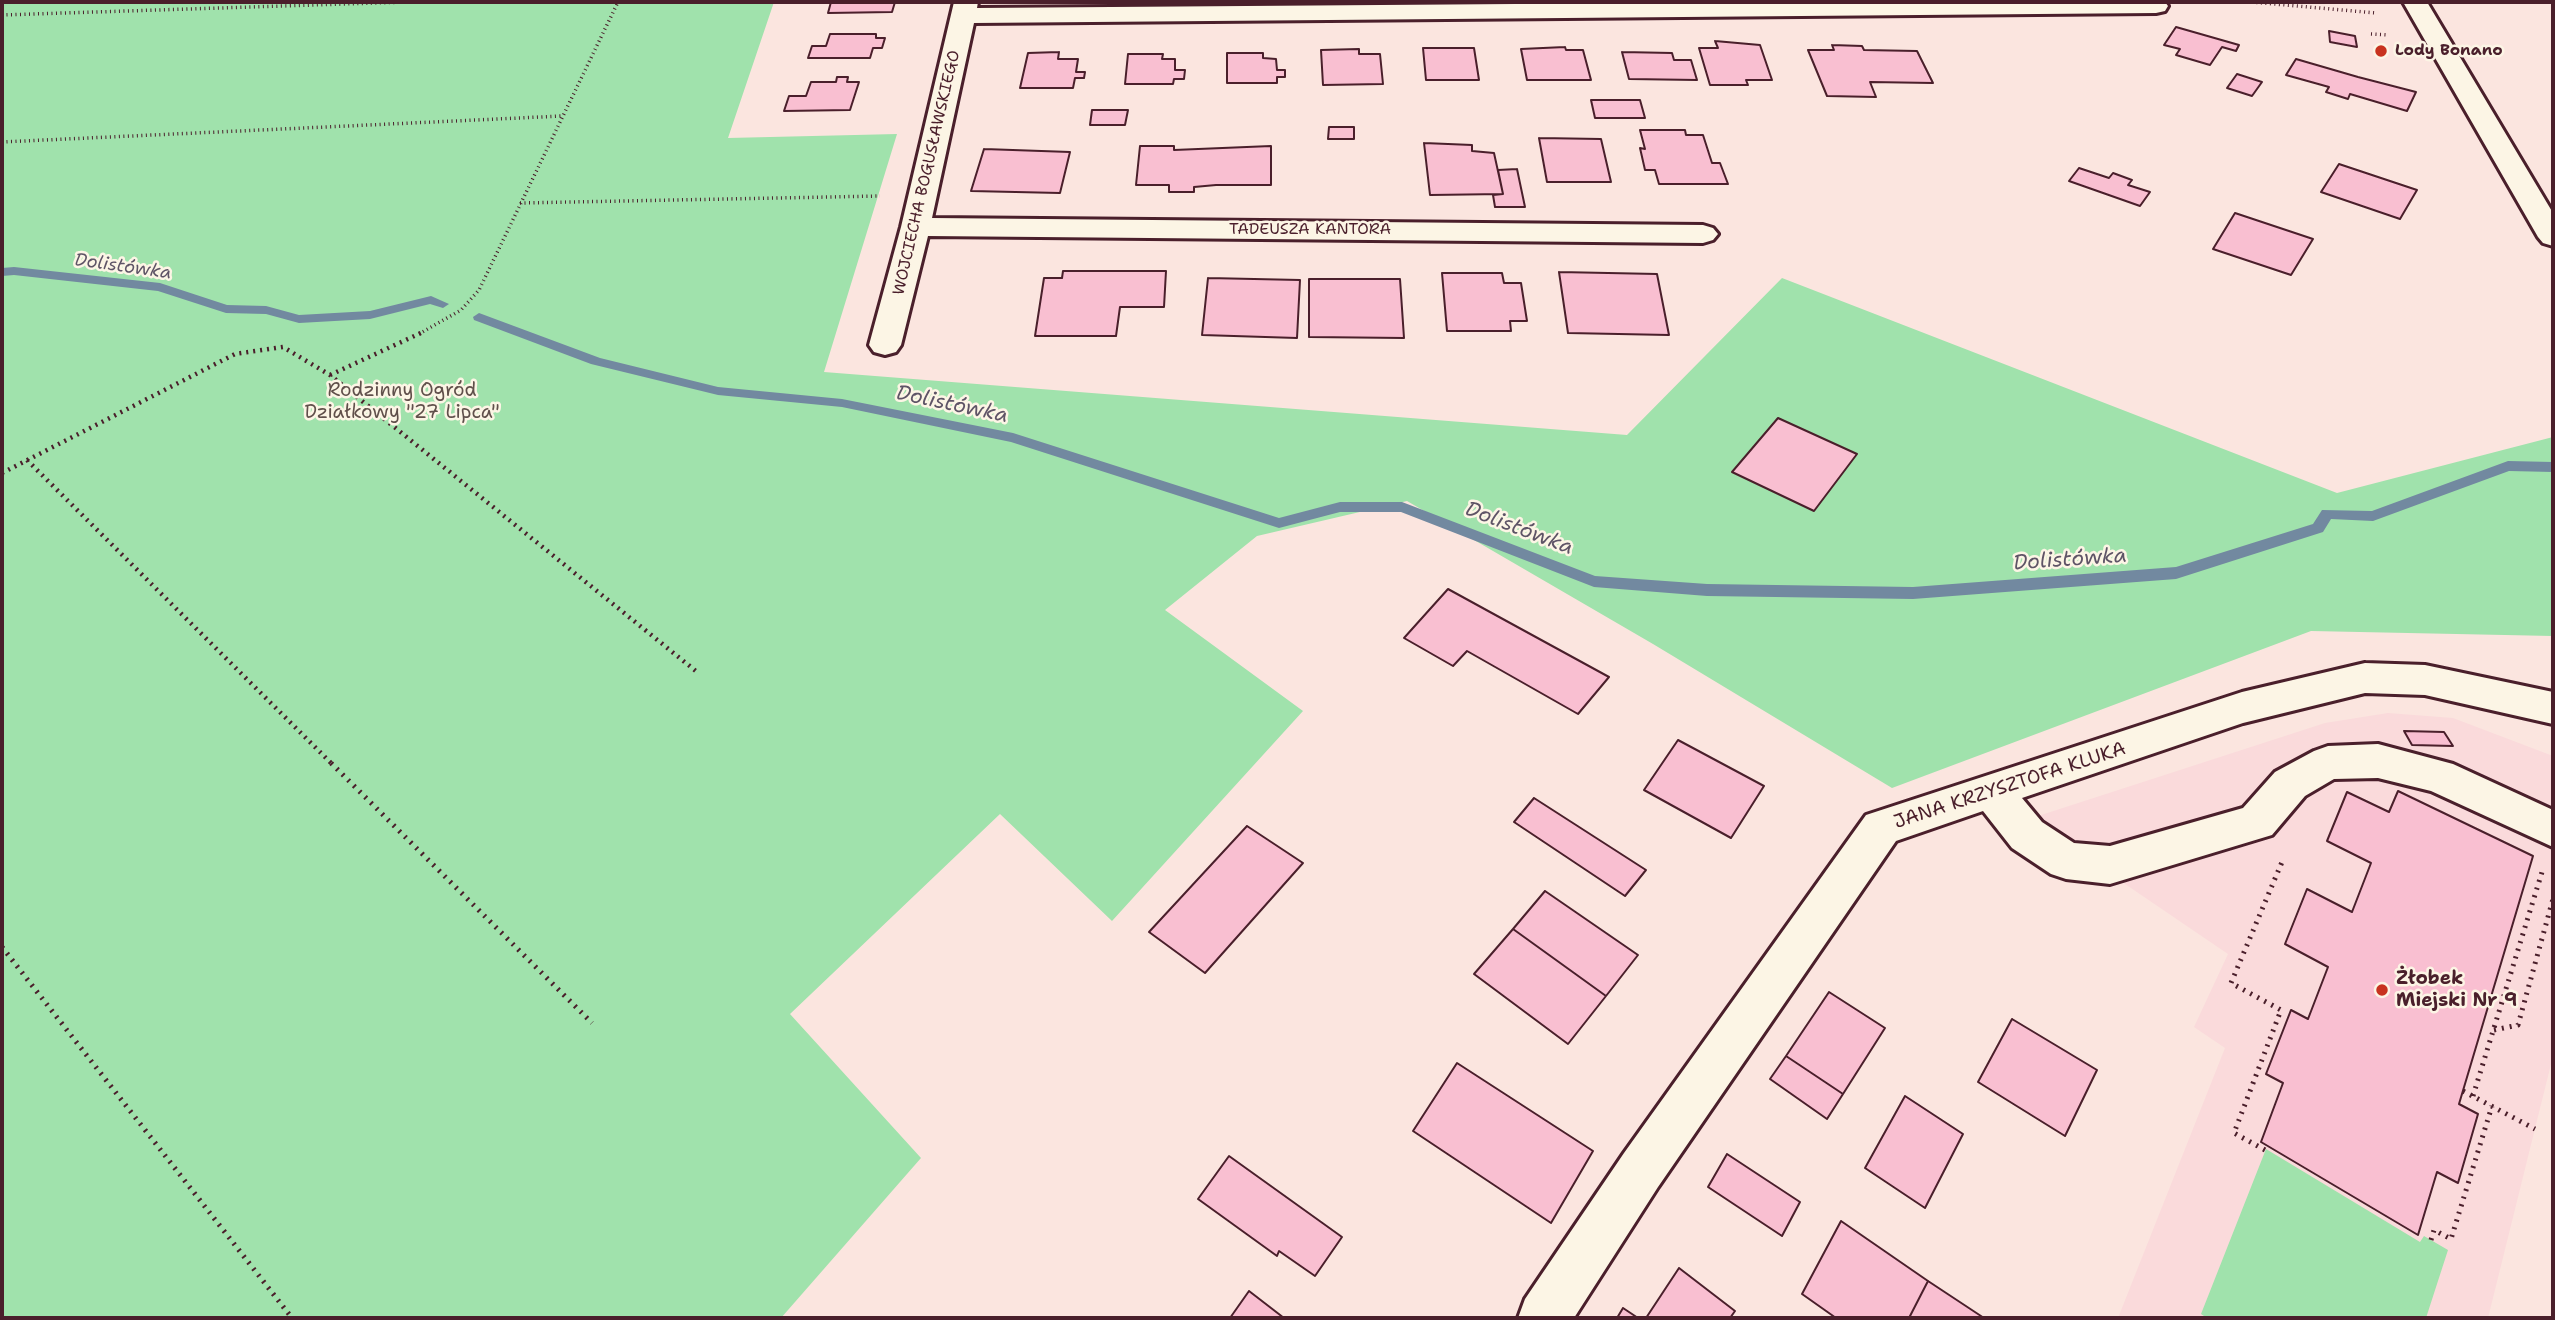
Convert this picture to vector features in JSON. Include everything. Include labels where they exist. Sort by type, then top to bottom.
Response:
[{"type":"street","points":[[2415,2],[2553,237]]},
{"type":"street","points":[[964,9],[2157,6]]},
{"type":"street","name":"WOJCIECHA BOGUSŁAWSKIEGO","points":[[885,345],[916,227],[964,9]]},
{"type":"street","name":"TADEUSZA KANTORA","points":[[916,227],[1703,233]]},
{"type":"street","name":"JANA KRZYSZTOFA KLUKA","points":[[1544,1318],[1641,1170],[1881,828],[1993,793],[2242,708],[2365,678],[2425,680],[2553,708]]},
{"type":"street","points":[[1993,793],[2027,835],[2066,861],[2110,865],[2257,822],[2290,784],[2328,763],[2378,761],[2439,776],[2553,829]]},
{"type":"path","points":[[2,15],[406,2]]},
{"type":"path","points":[[330,375],[440,324],[461,310],[479,290],[618,2]]},
{"type":"path","points":[[2252,2],[2385,14]]},
{"type":"path","points":[[2,142],[562,116]]},
{"type":"path","points":[[520,203],[878,196]]},
{"type":"path","points":[[2,473],[235,354],[283,346],[330,375],[697,672]]},
{"type":"path","points":[[27,460],[592,1023]]},
{"type":"path","points":[[2264,1150],[2234,1133],[2281,1010],[2231,983],[2285,855]]},
{"type":"path","points":[[2473,1096],[2540,877]]},
{"type":"path","points":[[2494,1030],[2518,1025],[2553,899]]},
{"type":"path","points":[[2,947],[292,1318]]},
{"type":"path","points":[[2463,1091],[2535,1129]]},
{"type":"path","points":[[2431,1240],[2434,1230],[2451,1239],[2492,1106]]},
{"type":"shaded area","name":"Żłobek Miejski Nr 9","points":[[2388,713],[2453,718],[2553,756],[2553,1056],[2488,1318],[2118,1318],[2225,1048],[2194,1027],[2228,954],[2125,884],[2093,842],[2074,842],[2053,835],[2035,817],[2325,723]]},
{"type":"green space","name":"Rodzinny Ogród Działkowy \"27 Lipca\"","points":[[2,2],[774,2],[728,138],[897,134],[824,372],[1627,435],[1782,278],[2337,493],[2553,437],[2553,636],[2311,631],[1892,788],[1653,644],[1407,501],[1257,536],[1165,610],[1303,711],[1112,921],[1000,814],[790,1014],[921,1158],[781,1318],[2,1318]]},
{"type":"green space","points":[[2266,1149],[2420,1242],[2424,1236],[2448,1250],[2426,1318],[2207,1318],[2201,1314]]},
{"type":"building","points":[[831,2],[895,2],[892,12],[828,13]]},
{"type":"building","points":[[2176,27],[2239,45],[2236,51],[2222,47],[2210,65],[2176,55],[2180,49],[2164,45]]},
{"type":"building","points":[[2329,31],[2355,36],[2357,47],[2330,42]]},
{"type":"building","points":[[830,34],[876,34],[876,38],[885,38],[882,48],[873,48],[870,58],[808,58],[812,46],[826,46]]},
{"type":"building","points":[[1715,41],[1760,45],[1772,80],[1746,80],[1748,85],[1710,85],[1699,48],[1718,48]]},
{"type":"building","points":[[1832,45],[1862,46],[1864,50],[1917,51],[1933,83],[1870,82],[1876,97],[1827,96],[1808,50],[1834,50]]},
{"type":"building","points":[[1565,47],[1566,50],[1583,50],[1591,80],[1527,80],[1521,49]]},
{"type":"building","points":[[1423,48],[1474,48],[1479,80],[1426,80]]},
{"type":"building","points":[[1359,49],[1359,54],[1380,54],[1383,84],[1323,85],[1321,50]]},
{"type":"building","points":[[1059,52],[1058,59],[1078,59],[1076,72],[1085,72],[1084,78],[1075,78],[1073,88],[1020,88],[1028,53]]},
{"type":"building","points":[[1622,52],[1672,53],[1674,60],[1691,60],[1697,80],[1629,79]]},
{"type":"building","points":[[1227,53],[1263,53],[1263,58],[1276,59],[1277,70],[1285,70],[1285,77],[1277,77],[1277,83],[1227,83]]},
{"type":"building","points":[[1128,54],[1163,54],[1162,59],[1175,59],[1175,70],[1185,70],[1184,79],[1174,79],[1173,84],[1125,84]]},
{"type":"building","points":[[2296,59],[2416,92],[2407,111],[2350,94],[2348,99],[2326,92],[2329,87],[2286,75]]},
{"type":"building","points":[[2237,74],[2262,82],[2252,96],[2227,88]]},
{"type":"building","points":[[837,77],[848,77],[847,82],[859,82],[850,110],[784,111],[789,96],[806,96],[811,82],[836,82]]},
{"type":"building","points":[[1591,100],[1640,100],[1645,118],[1595,118]]},
{"type":"building","points":[[1092,110],[1128,110],[1125,125],[1090,125]]},
{"type":"building","points":[[1329,127],[1354,127],[1354,139],[1328,139]]},
{"type":"building","points":[[1640,130],[1685,130],[1686,135],[1703,135],[1712,163],[1720,163],[1728,184],[1659,184],[1655,170],[1645,170],[1640,148],[1645,149]]},
{"type":"building","points":[[1539,138],[1601,139],[1611,182],[1547,182]]},
{"type":"building","points":[[1424,143],[1472,145],[1472,151],[1494,153],[1503,194],[1430,195]]},
{"type":"building","points":[[1140,146],[1174,146],[1174,150],[1271,146],[1271,185],[1216,185],[1194,187],[1194,192],[1169,192],[1169,185],[1136,185]]},
{"type":"building","points":[[984,149],[1070,152],[1060,193],[971,191]]},
{"type":"building","points":[[2339,164],[2417,190],[2400,219],[2321,192]]},
{"type":"building","points":[[2079,168],[2109,178],[2113,173],[2132,180],[2128,185],[2150,192],[2140,206],[2069,181]]},
{"type":"building","points":[[1517,169],[1525,207],[1495,207],[1493,195],[1503,194],[1498,170]]},
{"type":"building","points":[[2235,213],[2313,239],[2291,275],[2213,249]]},
{"type":"building","points":[[1063,271],[1166,271],[1164,307],[1120,307],[1116,336],[1035,336],[1044,278],[1062,278]]},
{"type":"building","points":[[1559,272],[1657,274],[1669,335],[1568,333]]},
{"type":"building","points":[[1442,273],[1502,273],[1504,283],[1521,283],[1527,321],[1510,321],[1511,331],[1447,331]]},
{"type":"building","points":[[1208,278],[1300,280],[1297,338],[1202,335]]},
{"type":"building","points":[[1309,279],[1400,279],[1404,338],[1309,337]]},
{"type":"building","points":[[1778,418],[1857,454],[1814,511],[1732,472]]},
{"type":"building","points":[[1448,589],[1609,677],[1578,714],[1467,651],[1453,666],[1404,638]]},
{"type":"building","points":[[2404,731],[2444,732],[2453,746],[2412,745]]},
{"type":"building","points":[[1678,740],[1764,786],[1731,838],[1644,790]]},
{"type":"building","points":[[2398,791],[2533,856],[2459,1104],[2478,1114],[2458,1183],[2437,1172],[2418,1235],[2261,1142],[2283,1083],[2266,1074],[2291,1010],[2308,1019],[2328,967],[2285,944],[2307,889],[2352,912],[2371,863],[2327,841],[2347,792],[2389,812]]},
{"type":"building","points":[[1534,798],[1646,870],[1625,896],[1514,822]]},
{"type":"building","points":[[1247,826],[1303,863],[1205,973],[1149,932]]},
{"type":"building","points":[[1545,891],[1638,955],[1606,996],[1513,929]]},
{"type":"building","points":[[1513,929],[1606,996],[1568,1044],[1474,974]]},
{"type":"building","points":[[1829,992],[1885,1028],[1843,1094],[1786,1056]]},
{"type":"building","points":[[2012,1019],[2097,1070],[2065,1136],[1978,1082]]},
{"type":"building","points":[[1786,1056],[1843,1094],[1827,1119],[1770,1079]]},
{"type":"building","points":[[1457,1063],[1593,1151],[1551,1223],[1413,1131]]},
{"type":"building","points":[[1905,1096],[1963,1134],[1925,1208],[1865,1168]]},
{"type":"building","points":[[1727,1154],[1800,1202],[1782,1236],[1708,1187]]},
{"type":"building","points":[[1229,1156],[1342,1237],[1315,1276],[1279,1251],[1277,1256],[1198,1199]]},
{"type":"building","points":[[1841,1221],[1928,1281],[1909,1318],[1836,1318],[1802,1294]]},
{"type":"building","points":[[1679,1268],[1735,1311],[1730,1318],[1646,1318]]},
{"type":"building","points":[[1928,1281],[1984,1318],[1909,1318]]},
{"type":"building","points":[[1249,1291],[1284,1318],[1230,1318]]},
{"type":"building","points":[[1623,1308],[1638,1318],[1617,1318]]},
{"type":"waterway","name":"Dolistówka","points":[[2,272],[14,271],[160,287],[226,309],[266,310],[299,319],[370,315],[431,300],[443,304]]},
{"type":"waterway","name":"Dolistówka","points":[[479,317],[596,361],[718,391],[842,403],[1013,438],[1279,523],[1340,507],[1402,507],[1594,581],[1707,590],[1913,593],[2176,573],[2318,528],[2327,514],[2373,516],[2508,466],[2553,467]]},
{"type":"place","name":"Lody Bonano","points":[[2381,51]]},
{"type":"place","name":"Żłobek Miejski Nr 9","points":[[2382,990]]}]
